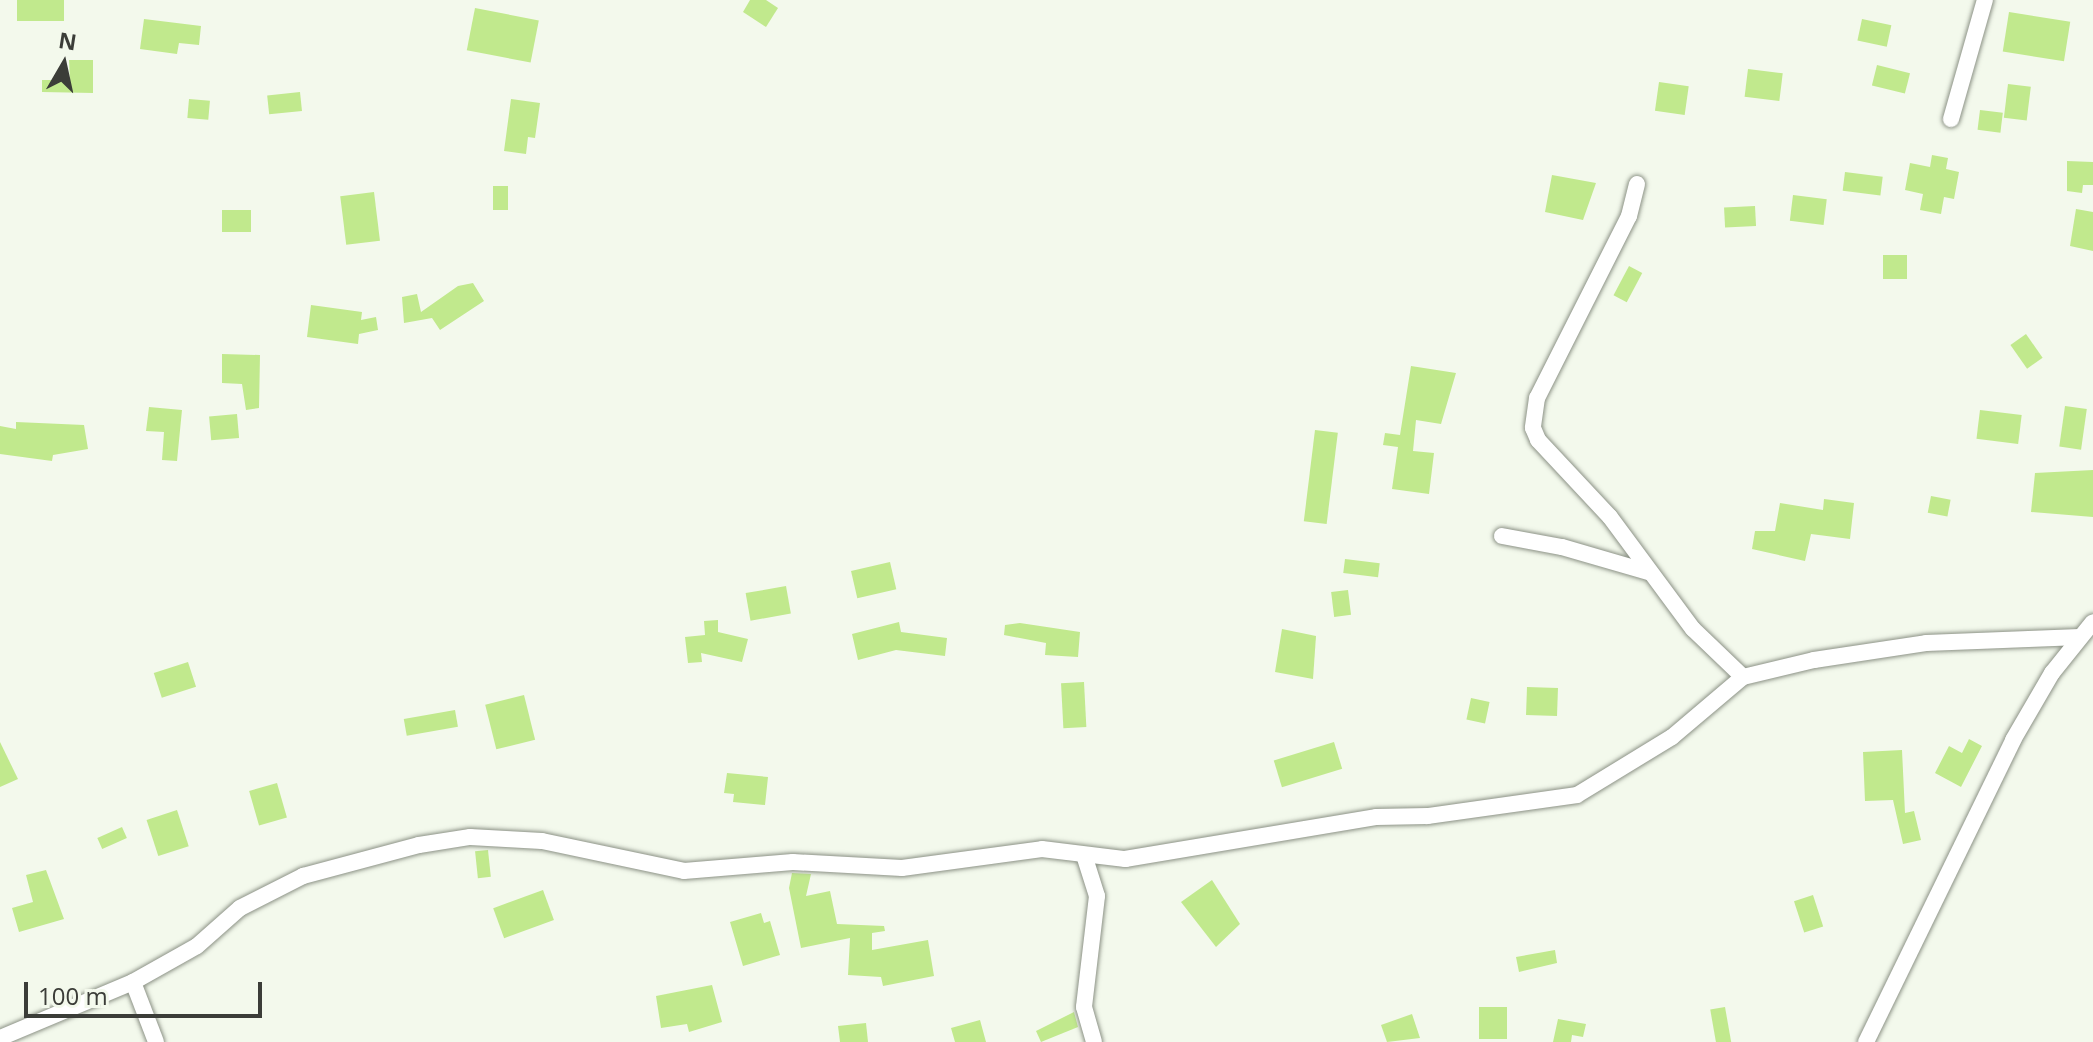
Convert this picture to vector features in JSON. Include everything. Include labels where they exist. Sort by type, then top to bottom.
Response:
[{"type":"street","points":[[1951,119],[1985,0]]},
{"type":"street","points":[[1637,184],[1629,216],[1566,335],[1532,414],[1538,440],[1610,517],[1693,629],[1743,677]]},
{"type":"street","points":[[1502,536],[1562,547],[1648,572]]},
{"type":"street","points":[[1866,1042],[2013,740],[2093,622]]},
{"type":"street","points":[[0,1038],[133,982],[197,946],[240,908],[303,876],[382,852],[470,837],[542,841],[684,871],[793,862],[902,868],[1042,849],[1125,859],[1376,817],[1428,816],[1577,795],[1672,737],[1743,677],[1814,660],[1926,643],[2080,637]]},
{"type":"street","points":[[1084,855],[1097,896],[1084,1007],[1094,1042]]},
{"type":"street","points":[[133,982],[156,1042]]},
{"type":"building","points":[[17,0],[64,0],[64,21],[17,21]]},
{"type":"building","points":[[750,0],[766,0],[778,8],[766,27],[743,12]]},
{"type":"building","points":[[475,8],[539,20],[531,63],[467,50]]},
{"type":"building","points":[[2009,12],[2070,22],[2064,61],[2003,52]]},
{"type":"building","points":[[144,19],[201,26],[199,45],[179,43],[177,54],[140,49]]},
{"type":"building","points":[[1862,19],[1891,25],[1887,47],[1857,41]]},
{"type":"building","points":[[69,60],[93,60],[93,93],[42,92],[42,80],[70,80]]},
{"type":"building","points":[[1877,65],[1910,73],[1905,94],[1872,85]]},
{"type":"building","points":[[1748,69],[1783,73],[1779,101],[1745,97]]},
{"type":"building","points":[[1659,82],[1689,86],[1685,115],[1655,111]]},
{"type":"building","points":[[2008,84],[2031,87],[2027,121],[2004,118]]},
{"type":"building","points":[[300,92],[302,111],[269,114],[267,95]]},
{"type":"building","points":[[189,99],[210,101],[208,120],[187,118]]},
{"type":"building","points":[[511,99],[540,103],[535,138],[528,137],[526,154],[504,151]]},
{"type":"building","points":[[1980,110],[2003,113],[2000,133],[1978,130]]},
{"type":"building","points":[[1932,155],[1948,158],[1946,169],[1959,172],[1954,199],[1944,197],[1941,214],[1920,210],[1923,194],[1905,190],[1910,163],[1930,167]]},
{"type":"building","points":[[2067,161],[2093,162],[2093,185],[2083,185],[2082,193],[2067,191]]},
{"type":"building","points":[[1845,172],[1883,177],[1880,195],[1843,191]]},
{"type":"building","points":[[1552,175],[1596,183],[1583,220],[1545,212]]},
{"type":"building","points":[[493,186],[508,186],[508,210],[493,210]]},
{"type":"building","points":[[374,192],[380,241],[346,245],[340,196]]},
{"type":"building","points":[[1793,195],[1827,199],[1824,225],[1790,221]]},
{"type":"building","points":[[1755,206],[1756,226],[1725,228],[1724,208]]},
{"type":"building","points":[[2076,209],[2093,212],[2093,251],[2070,246]]},
{"type":"building","points":[[222,210],[251,210],[251,232],[222,232]]},
{"type":"building","points":[[1883,255],[1907,255],[1907,279],[1883,279]]},
{"type":"building","points":[[1629,266],[1642,273],[1627,302],[1614,295]]},
{"type":"building","points":[[473,283],[484,301],[440,330],[432,318],[404,323],[402,297],[417,294],[421,312],[458,286]]},
{"type":"building","points":[[311,305],[362,312],[361,320],[376,317],[378,330],[359,334],[358,344],[307,337]]},
{"type":"building","points":[[2026,334],[2043,358],[2027,369],[2010,345]]},
{"type":"building","points":[[222,354],[260,355],[259,408],[246,410],[242,384],[222,383]]},
{"type":"building","points":[[1411,366],[1456,373],[1441,424],[1416,420],[1413,451],[1434,453],[1429,494],[1392,489],[1398,447],[1383,445],[1385,433],[1400,435]]},
{"type":"building","points":[[2065,406],[2087,409],[2081,450],[2059,447]]},
{"type":"building","points":[[149,407],[182,410],[177,461],[162,460],[164,432],[146,431]]},
{"type":"building","points":[[1980,410],[2022,415],[2018,444],[1976,439]]},
{"type":"building","points":[[237,414],[239,438],[211,440],[209,416]]},
{"type":"building","points":[[16,422],[84,425],[88,449],[53,455],[52,461],[0,454],[0,426],[16,429]]},
{"type":"building","points":[[1315,430],[1338,433],[1327,524],[1304,521]]},
{"type":"building","points":[[2093,470],[2093,517],[2031,512],[2035,473]]},
{"type":"building","points":[[1931,496],[1951,500],[1947,517],[1928,513]]},
{"type":"building","points":[[1824,499],[1854,503],[1850,539],[1811,534],[1805,561],[1752,549],[1755,531],[1775,531],[1780,503],[1823,510]]},
{"type":"building","points":[[1345,559],[1380,563],[1378,577],[1343,573]]},
{"type":"building","points":[[890,562],[896,589],[857,598],[851,571]]},
{"type":"building","points":[[786,586],[791,614],[750,621],[746,593]]},
{"type":"building","points":[[1348,590],[1351,615],[1334,617],[1331,592]]},
{"type":"building","points":[[718,620],[718,632],[748,639],[742,662],[701,653],[702,662],[688,663],[685,637],[705,635],[704,621]]},
{"type":"building","points":[[899,622],[901,632],[947,638],[945,656],[896,650],[858,660],[852,634]]},
{"type":"building","points":[[1020,623],[1080,632],[1078,657],[1045,655],[1046,643],[1004,635],[1005,625]]},
{"type":"building","points":[[1282,629],[1316,636],[1313,679],[1275,672]]},
{"type":"building","points":[[188,662],[196,687],[162,698],[154,673]]},
{"type":"building","points":[[1084,682],[1086,727],[1063,728],[1061,683]]},
{"type":"building","points":[[1527,687],[1558,688],[1557,716],[1526,715]]},
{"type":"building","points":[[524,695],[535,740],[496,749],[485,705]]},
{"type":"building","points":[[1471,698],[1490,702],[1485,723],[1466,720]]},
{"type":"building","points":[[455,710],[458,727],[407,736],[404,719]]},
{"type":"building","points":[[1969,739],[1982,746],[1961,787],[1935,773],[1949,746],[1962,753]]},
{"type":"building","points":[[0,742],[18,779],[0,787]]},
{"type":"building","points":[[1334,742],[1342,769],[1282,787],[1274,760]]},
{"type":"building","points":[[1902,750],[1905,813],[1914,811],[1921,840],[1903,844],[1893,800],[1865,801],[1863,752]]},
{"type":"building","points":[[727,773],[768,777],[765,805],[733,802],[734,794],[724,793]]},
{"type":"building","points":[[277,783],[287,818],[259,826],[249,791]]},
{"type":"building","points":[[177,810],[189,846],[158,856],[147,820]]},
{"type":"building","points":[[122,827],[127,838],[102,849],[97,838]]},
{"type":"building","points":[[488,850],[491,877],[478,878],[475,851]]},
{"type":"building","points":[[46,870],[64,919],[19,932],[12,908],[33,902],[26,875]]},
{"type":"building","points":[[792,873],[811,874],[806,896],[830,891],[837,924],[884,926],[885,931],[872,933],[872,950],[928,940],[934,976],[883,986],[881,977],[848,975],[850,938],[801,948],[789,888]]},
{"type":"building","points":[[1212,880],[1240,924],[1216,947],[1181,902]]},
{"type":"building","points":[[543,890],[554,920],[504,938],[493,908]]},
{"type":"building","points":[[1813,895],[1823,926],[1804,933],[1794,901]]},
{"type":"building","points":[[761,913],[764,923],[770,921],[780,955],[743,966],[730,922]]},
{"type":"building","points":[[1555,950],[1557,963],[1519,972],[1516,957]]},
{"type":"building","points":[[712,985],[722,1022],[689,1032],[687,1024],[661,1028],[656,996]]},
{"type":"building","points":[[1479,1007],[1507,1007],[1507,1039],[1479,1039]]},
{"type":"building","points":[[1725,1007],[1731,1042],[1716,1042],[1710,1010]]},
{"type":"building","points":[[1074,1012],[1078,1027],[1041,1042],[1036,1031]]},
{"type":"building","points":[[1412,1014],[1420,1038],[1387,1042],[1381,1025]]},
{"type":"building","points":[[1558,1019],[1586,1024],[1583,1037],[1572,1035],[1571,1042],[1553,1042]]},
{"type":"building","points":[[980,1020],[986,1042],[955,1042],[951,1028]]},
{"type":"building","points":[[866,1023],[868,1042],[840,1042],[838,1026]]}]
